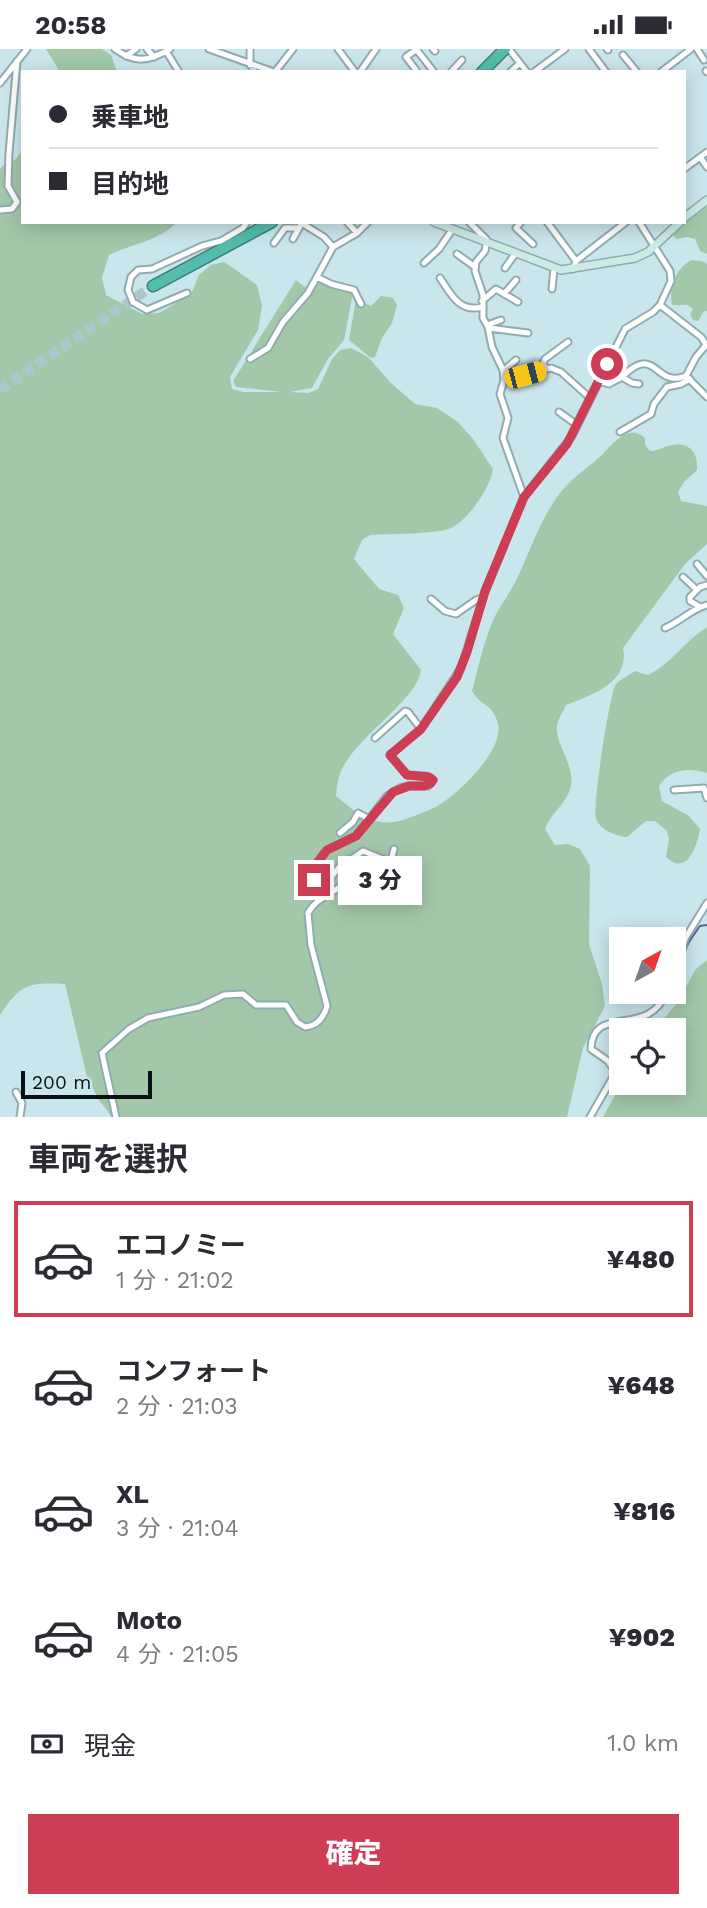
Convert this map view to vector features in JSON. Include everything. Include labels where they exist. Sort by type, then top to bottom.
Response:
[{"type":"highway","points":[[483,70],[499,49]]},
{"type":"highway","points":[[483,70],[507,49]]},
{"type":"highway","points":[[153,286],[268,224]]},
{"type":"street","points":[[0,83],[27,49]]},
{"type":"street","points":[[115,49],[140,61],[168,50],[178,70]]},
{"type":"street","points":[[126,56],[136,49]]},
{"type":"street","points":[[147,49],[154,57]]},
{"type":"street","points":[[209,49],[252,69]]},
{"type":"street","points":[[250,49],[252,69]]},
{"type":"street","points":[[276,70],[293,49]]},
{"type":"street","points":[[338,49],[355,70]]},
{"type":"street","points":[[359,70],[376,49]]},
{"type":"street","points":[[416,70],[406,57],[416,49],[432,70]]},
{"type":"street","points":[[507,49],[525,70]]},
{"type":"street","points":[[537,70],[565,49]]},
{"type":"street","points":[[589,49],[605,70]]},
{"type":"street","points":[[663,70],[683,52],[691,49]]},
{"type":"street","points":[[697,49],[704,59]]},
{"type":"street","points":[[624,55],[635,70]]},
{"type":"street","points":[[453,70],[462,59]]},
{"type":"street","points":[[0,210],[12,208],[17,202],[8,186],[17,61]]},
{"type":"street","points":[[512,70],[520,63]]},
{"type":"street","points":[[686,168],[707,152]]},
{"type":"street","points":[[700,157],[707,167]]},
{"type":"street","points":[[686,216],[707,200]]},
{"type":"street","points":[[187,293],[147,310],[133,302],[128,290],[131,278],[138,270],[157,267],[202,246],[221,241],[246,224]]},
{"type":"street","points":[[274,243],[285,228],[303,224],[324,237],[333,247]]},
{"type":"street","points":[[293,239],[303,224]]},
{"type":"street","points":[[349,224],[357,233]]},
{"type":"street","points":[[250,359],[268,348],[283,322],[308,293],[333,247],[357,233],[366,224]]},
{"type":"street","points":[[438,224],[554,269],[635,258],[654,246],[678,224]]},
{"type":"street","points":[[471,224],[486,238],[487,243],[475,267],[483,318],[503,371],[504,380],[500,394],[508,418],[503,438],[524,497]]},
{"type":"street","points":[[519,224],[516,228],[533,244]]},
{"type":"street","points":[[548,224],[574,265]]},
{"type":"street","points":[[574,265],[624,224]]},
{"type":"street","points":[[390,862],[363,851],[345,860],[325,883],[314,880],[317,863],[327,850],[351,840],[393,792],[409,786],[424,786],[433,780],[429,777],[407,775],[390,755],[421,729],[461,668],[503,543],[524,497],[567,444],[625,329],[660,305],[671,281],[671,274],[640,224]]},
{"type":"street","points":[[424,263],[452,230]]},
{"type":"street","points":[[425,249],[432,255]]},
{"type":"street","points":[[457,254],[475,267]]},
{"type":"street","points":[[505,268],[515,254]]},
{"type":"street","points":[[552,289],[554,269]]},
{"type":"street","points":[[317,277],[354,290],[361,304]]},
{"type":"street","points":[[440,278],[453,297],[465,308],[473,309],[482,304],[496,289],[517,302]]},
{"type":"street","points":[[504,294],[516,280]]},
{"type":"street","points":[[620,432],[651,414],[654,404],[667,387],[681,384],[688,377],[696,357],[707,345],[701,337],[660,305]]},
{"type":"street","points":[[488,327],[500,320]]},
{"type":"street","points":[[488,327],[528,333]]},
{"type":"street","points":[[546,369],[543,363],[545,359],[568,342]]},
{"type":"street","points":[[503,371],[516,360]]},
{"type":"street","points":[[599,381],[609,384],[643,363],[668,378],[688,377]]},
{"type":"street","points":[[504,380],[551,368],[561,372],[590,398]]},
{"type":"street","points":[[622,377],[639,384]]},
{"type":"street","points":[[688,377],[707,397]]},
{"type":"street","points":[[559,412],[577,425]]},
{"type":"street","points":[[697,564],[707,576]]},
{"type":"street","points":[[683,577],[697,590]]},
{"type":"street","points":[[704,606],[690,601],[690,597],[707,585]]},
{"type":"street","points":[[431,599],[445,611],[456,614],[483,598]]},
{"type":"street","points":[[665,628],[704,606]]},
{"type":"street","points":[[374,738],[405,711],[421,729]]},
{"type":"street","points":[[674,790],[704,789],[707,798]]},
{"type":"street","points":[[341,833],[358,813],[369,819]]},
{"type":"street","points":[[388,873],[394,849]]},
{"type":"street","points":[[116,1117],[102,1053],[129,1029],[148,1018],[199,1007],[235,993],[246,995],[256,1005],[286,1005],[297,1022],[305,1027],[315,1025],[321,1020],[327,1006],[311,944],[308,913],[317,901],[338,890],[355,871],[357,863],[353,858]]},
{"type":"street","points":[[686,937],[707,902]]},
{"type":"street","points":[[590,1117],[613,1077],[614,1070],[608,1061],[591,1049],[595,1036],[607,1023],[634,1021],[657,1011],[660,1005]]},
{"type":"street","points":[[16,1092],[22,1104],[20,1117]]},
{"type":"green space","points":[[46,49],[102,49],[111,55],[116,70],[59,70]]},
{"type":"green space","points":[[21,152],[21,224],[175,224],[154,238],[109,255],[102,278],[106,295],[142,314],[159,313],[191,294],[199,275],[211,265],[224,262],[257,285],[262,306],[258,330],[230,377],[232,389],[244,392],[283,392],[236,387],[233,381],[296,280],[310,291],[318,279],[353,293],[344,340],[328,359],[312,388],[290,392],[309,393],[318,389],[332,359],[340,350],[351,348],[368,357],[390,382],[415,404],[437,408],[458,422],[493,469],[488,485],[470,513],[455,526],[432,532],[370,535],[362,540],[354,559],[379,589],[398,595],[404,608],[393,634],[421,670],[409,694],[347,760],[339,777],[336,796],[369,819],[394,822],[435,807],[458,791],[488,758],[498,734],[498,724],[493,712],[472,691],[482,652],[496,614],[518,578],[545,517],[565,487],[616,440],[627,434],[639,434],[645,438],[645,445],[650,451],[684,445],[695,454],[697,470],[678,492],[681,501],[707,506],[707,544],[685,564],[623,648],[624,660],[615,678],[597,692],[566,705],[557,726],[558,739],[570,770],[571,786],[545,829],[555,845],[568,844],[580,849],[590,866],[589,944],[602,984],[605,1006],[583,1048],[567,1117],[112,1117],[87,1077],[65,984],[26,987],[0,1015],[0,169],[16,159]]},
{"type":"green space","points":[[707,206],[707,254],[700,251],[695,239],[677,239],[673,236]]},
{"type":"green space","points":[[691,260],[707,264],[707,311],[704,311],[698,321],[693,320],[690,315],[693,309],[687,305],[672,305],[671,299],[677,274]]},
{"type":"green space","points":[[381,296],[393,298],[397,305],[392,323],[382,338],[375,357],[371,358],[349,340],[356,299],[371,306]]},
{"type":"green space","points":[[707,627],[707,773],[680,771],[668,776],[659,786],[662,801],[689,816],[700,829],[690,857],[680,863],[666,857],[669,840],[667,831],[655,821],[646,821],[627,837],[613,834],[601,826],[595,809],[599,773],[616,684],[635,671],[648,675],[656,670]]},
{"type":"green space","points":[[707,960],[707,1117],[603,1117],[615,1095],[686,1095],[686,1018],[664,1018],[676,1005],[686,1005],[686,987],[695,970]]},
{"type":"waterway","points":[[686,948],[700,926],[707,925]]},
{"type":"tunnel","points":[[0,390],[153,286]]},
{"type":"route","points":[[314,880],[319,859],[327,850],[356,836],[387,796],[400,788],[429,786],[433,780],[426,776],[410,777],[398,767],[390,755],[428,721],[457,677],[485,591],[511,524],[524,497],[572,436],[607,364]]}]
